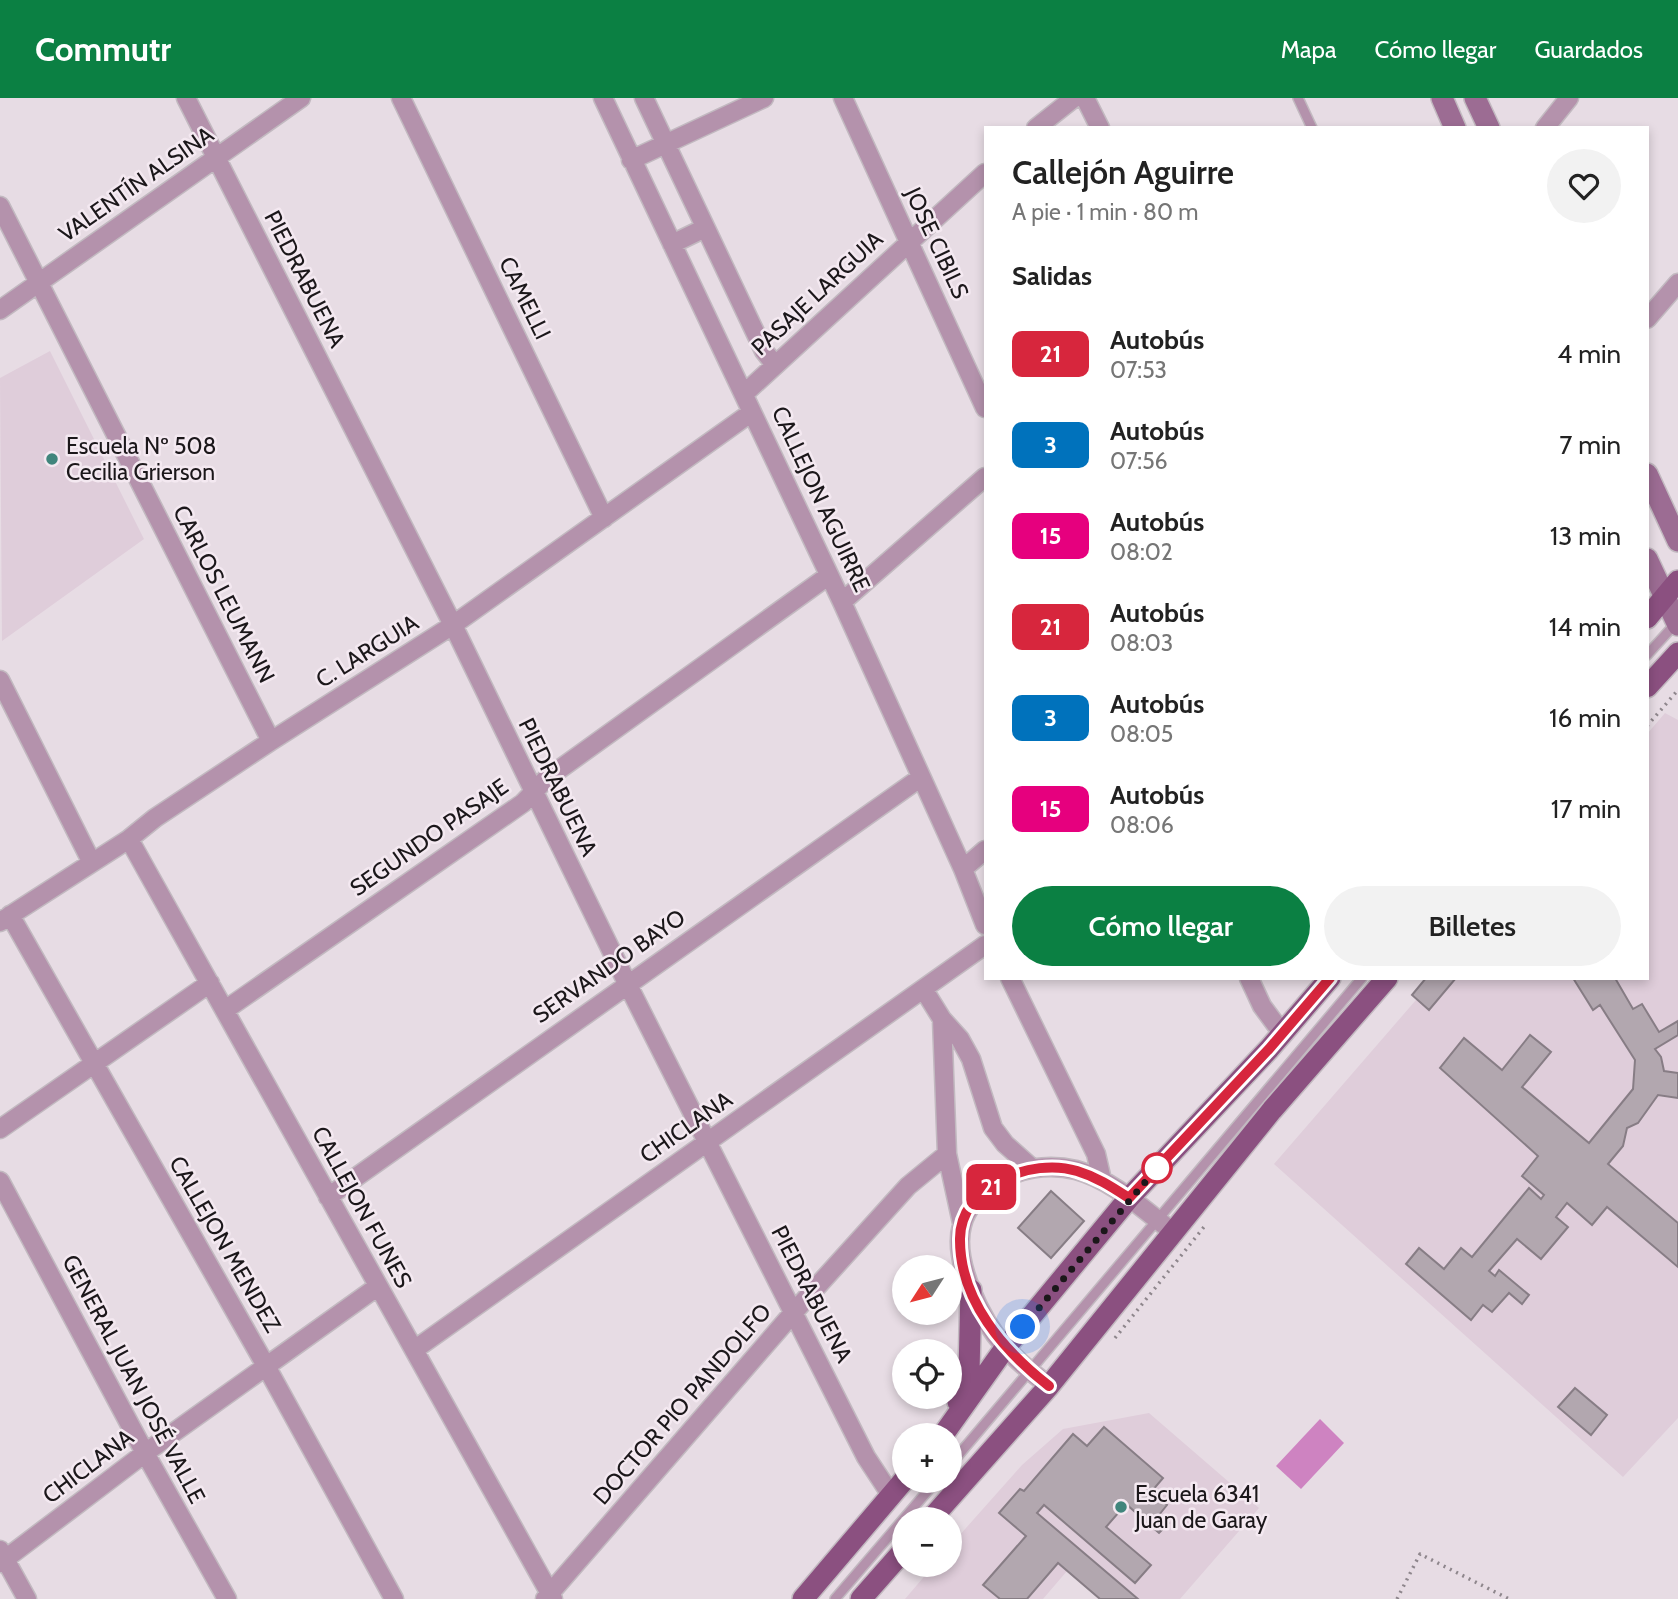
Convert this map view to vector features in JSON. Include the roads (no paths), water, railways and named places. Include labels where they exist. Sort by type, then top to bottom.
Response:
[{"type":"main road","points":[[1442,98],[1454,126]]},
{"type":"main road","points":[[1475,98],[1488,126]]},
{"type":"main road","points":[[1649,478],[1678,541]]},
{"type":"main road","points":[[1649,563],[1678,622]]},
{"type":"main road","points":[[1649,616],[1678,581]]},
{"type":"main road","points":[[1649,685],[1678,653]]},
{"type":"main road","points":[[952,1423],[1005,1348],[1129,1198],[1328,980]]},
{"type":"main road","points":[[942,1507],[1049,1386],[1166,1226],[1385,980]]},
{"type":"main road","points":[[948,1423],[969,1372],[971,1290]]},
{"type":"main road","points":[[803,1599],[893,1493]]},
{"type":"main road","points":[[864,1597],[892,1564]]},
{"type":"street","name":"PIEDRABUENA","points":[[186,98],[453,625],[627,983],[866,1457],[892,1481]]},
{"type":"street","name":"VALENTÍN ALSINA","points":[[0,310],[301,98]]},
{"type":"street","name":"CAMELLI","points":[[401,98],[604,519]]},
{"type":"street","name":"CALLEJON AGUIRRE","points":[[603,98],[842,602],[963,869],[984,922]]},
{"type":"street","points":[[644,98],[764,351],[775,365]]},
{"type":"street","points":[[632,160],[764,98]]},
{"type":"street","name":"JOSE CIBILS","points":[[844,98],[909,241],[979,376],[984,403]]},
{"type":"street","points":[[1039,126],[1074,98]]},
{"type":"street","points":[[1085,98],[1099,126]]},
{"type":"street","points":[[1547,126],[1569,98]]},
{"type":"street","name":"PASAJE LARGUIA","points":[[745,393],[984,174]]},
{"type":"street","name":"CARLOS LEUMANN","points":[[0,206],[271,741]]},
{"type":"street","points":[[672,244],[705,228]]},
{"type":"street","points":[[1649,317],[1678,283]]},
{"type":"street","name":"C. LARGUIA","points":[[5,918],[129,839],[155,818],[271,741],[453,625],[752,412]]},
{"type":"street","points":[[842,602],[984,478]]},
{"type":"street","name":"SEGUNDO PASAJE","points":[[225,1010],[523,803],[546,779],[828,576]]},
{"type":"street","points":[[0,680],[91,861]]},
{"type":"street","name":"SERVANDO BAYO","points":[[328,1196],[920,778]]},
{"type":"street","name":"CALLEJON FUNES","points":[[129,839],[549,1597]]},
{"type":"street","points":[[963,869],[984,851]]},
{"type":"street","name":"CALLEJON MENDEZ","points":[[5,918],[94,1062],[394,1599]]},
{"type":"street","name":"CHICLANA","points":[[414,1350],[984,946]]},
{"type":"street","points":[[1011,980],[1096,1154],[1102,1180]]},
{"type":"street","points":[[1250,980],[1262,1006],[1282,1033]]},
{"type":"street","points":[[0,1129],[210,983]]},
{"type":"street","points":[[924,990],[942,1019],[960,1039],[971,1059],[993,1128],[1005,1144],[1032,1168]]},
{"type":"street","points":[[942,1019],[947,1154],[962,1223]]},
{"type":"street","name":"DOCTOR PIO PANDOLFO","points":[[549,1597],[793,1313],[908,1186],[947,1154]]},
{"type":"street","points":[[1049,1386],[1005,1348],[986,1322],[971,1290],[961,1255],[960,1239],[962,1223],[973,1203],[1001,1180],[1032,1168],[1075,1170],[1102,1180],[1166,1226]]},
{"type":"street","name":"GENERAL JUAN JOSÉ VALLE","points":[[0,1181],[145,1453],[227,1599]]},
{"type":"street","name":"CHICLANA","points":[[2,1557],[377,1287]]},
{"type":"street","points":[[2,1557],[27,1599]]},
{"type":"lane","points":[[1298,98],[1311,126]]},
{"type":"lane","points":[[1649,653],[1678,622]]},
{"type":"lane","points":[[962,1451],[1166,1226],[1360,980]]},
{"type":"lane","points":[[835,1599],[926,1493]]},
{"type":"place","name":"Escuela Nº 508 Cecilia Grierson","points":[[52,459]]},
{"type":"place","name":"Escuela 6341 Juan de Garay","points":[[1121,1507]]}]
